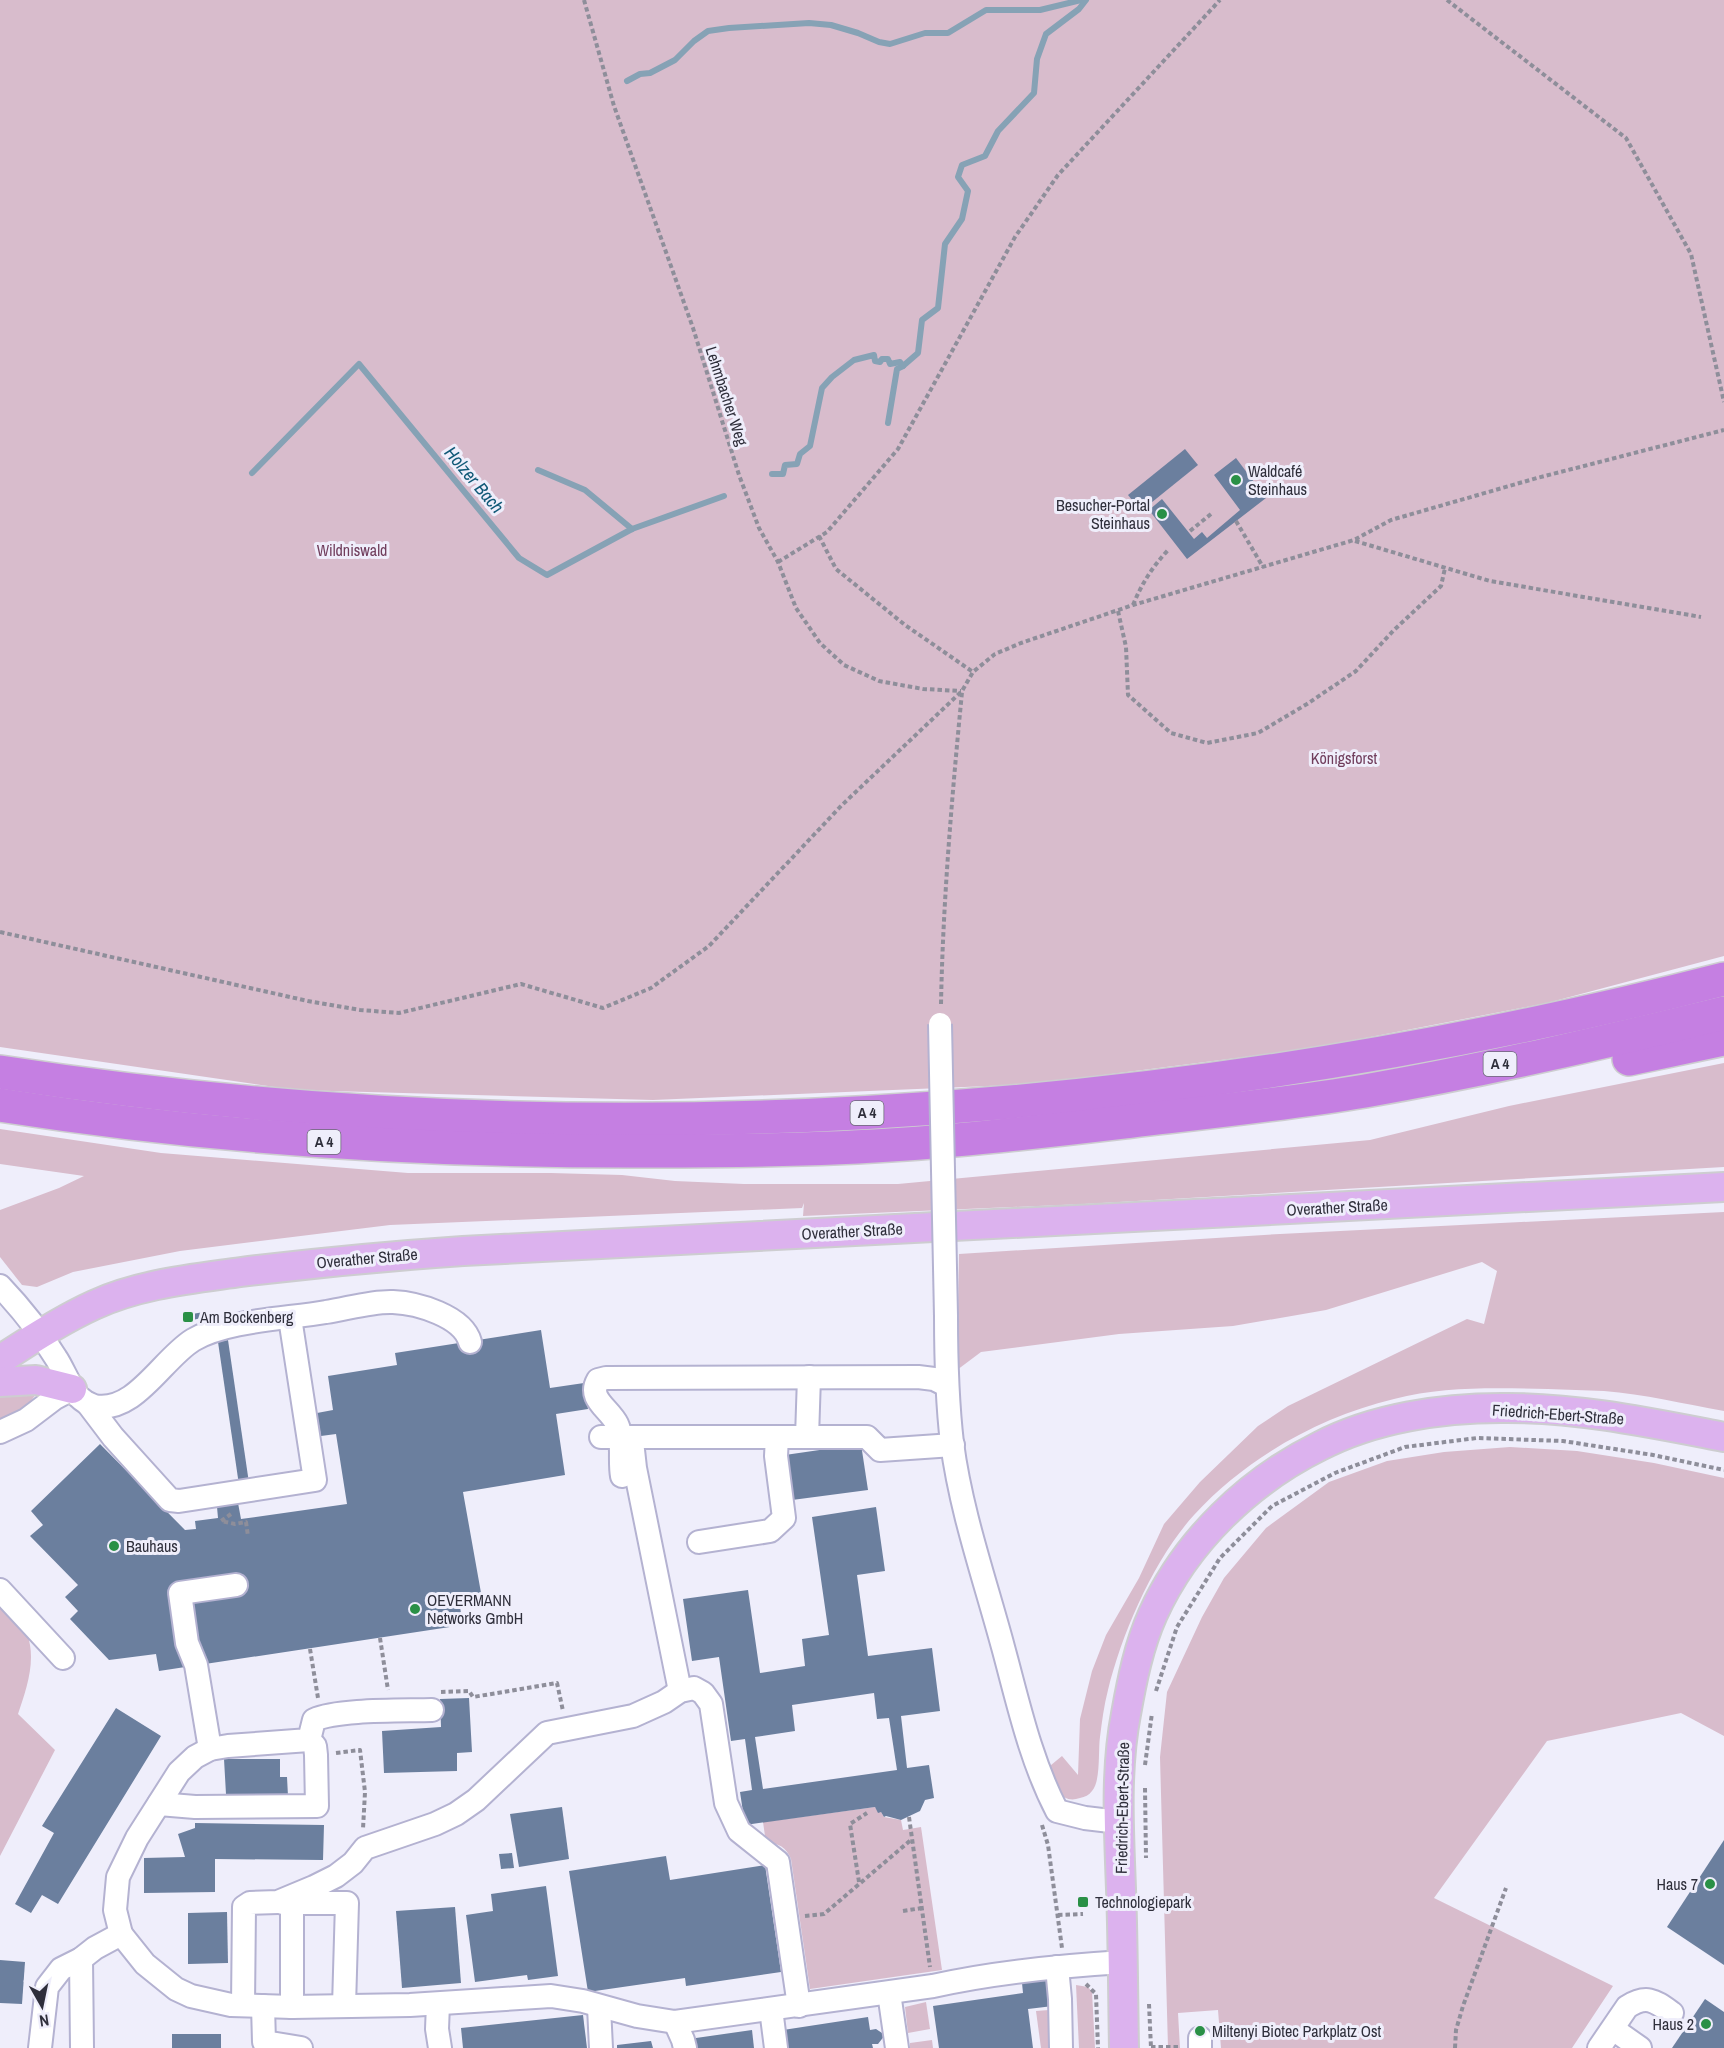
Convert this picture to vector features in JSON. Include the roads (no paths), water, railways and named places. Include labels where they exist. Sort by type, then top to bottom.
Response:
[{"type":"highway","name":"A 4","points":[[0,1072],[173,1095],[421,1114],[649,1120],[840,1114],[973,1106],[1082,1095],[1266,1071],[1455,1040],[1724,979]]},
{"type":"highway","name":"A 4","points":[[0,1105],[180,1129],[330,1143],[490,1150],[749,1152],[902,1144],[1005,1136],[1274,1105],[1460,1073],[1724,1013]]},
{"type":"highway","points":[[1274,1105],[1358,1103],[1436,1095],[1724,1039]]},
{"type":"main road","name":"Overather Straße","points":[[0,1360],[95,1304],[128,1293],[211,1276],[378,1257],[583,1244],[1724,1187]]},
{"type":"main road","points":[[0,1382],[36,1380],[80,1396]]},
{"type":"main road","name":"Friedrich-Ebert-Straße","points":[[1124,2048],[1119,1822],[1120,1760],[1125,1715],[1141,1644],[1154,1612],[1184,1558],[1212,1526],[1261,1482],[1290,1462],[1322,1444],[1362,1429],[1400,1419],[1468,1409],[1503,1408],[1589,1414],[1724,1437]]},
{"type":"street","points":[[940,1024],[946,1385],[953,1445],[965,1504],[1030,1748],[1046,1789],[1057,1811],[1085,1818],[1119,1822]]},
{"type":"street","points":[[0,1286],[41,1334],[80,1396],[112,1437],[170,1500],[179,1501],[315,1480],[290,1318]]},
{"type":"street","points":[[0,1432],[26,1420],[55,1398],[80,1396],[105,1406],[120,1403],[136,1394],[191,1341],[207,1333],[239,1325],[392,1302],[437,1312],[453,1320],[466,1333],[470,1342]]},
{"type":"street","points":[[807,1437],[809,1377]]},
{"type":"street","points":[[622,1476],[617,1424],[595,1396],[594,1387],[598,1380],[606,1378],[918,1377],[934,1379],[946,1385]]},
{"type":"street","points":[[617,1437],[867,1437],[880,1450],[953,1445]]},
{"type":"street","points":[[617,1437],[635,1468],[680,1691]]},
{"type":"street","points":[[699,1542],[770,1531],[784,1518],[776,1456],[777,1437]]},
{"type":"street","points":[[210,1749],[196,1665],[187,1643],[180,1593],[236,1586]]},
{"type":"street","points":[[0,1590],[63,1658]]},
{"type":"street","points":[[285,1903],[336,1876],[353,1863],[365,1848],[374,1843],[435,1824],[456,1814],[476,1800],[547,1733],[633,1716],[664,1702],[680,1691],[694,1688],[703,1693],[711,1704],[726,1803],[739,1831],[778,1862],[799,2006]]},
{"type":"street","points":[[309,1740],[314,1720],[321,1717],[432,1710]]},
{"type":"street","points":[[159,1804],[195,1807],[317,1806],[315,1746],[309,1740],[228,1746],[210,1749],[195,1756],[179,1772],[137,1838],[118,1877],[115,1910],[121,1934],[145,1964],[176,1989],[206,2000],[231,2005],[292,2007],[438,2004],[506,1997],[551,1996],[583,2001],[637,2016],[675,2022],[889,1993],[964,1979],[1060,1966],[1123,1962]]},
{"type":"street","points":[[301,2048],[264,2042],[253,2006],[244,1907],[250,1903],[347,1903],[344,2006]]},
{"type":"street","points":[[285,1903],[292,2007]]},
{"type":"street","points":[[40,2048],[47,1987],[61,1969],[121,1934]]},
{"type":"street","points":[[81,1959],[82,2048]]},
{"type":"street","points":[[1060,1966],[1061,2048]]},
{"type":"street","points":[[889,1993],[897,2048]]},
{"type":"street","points":[[1599,2048],[1627,2007],[1642,1999],[1655,2001],[1672,2013]]},
{"type":"street","points":[[438,2004],[437,2029],[440,2048]]},
{"type":"street","points":[[599,2007],[601,2048]]},
{"type":"street","points":[[771,2009],[776,2048]]},
{"type":"street","points":[[672,2048],[670,2041],[675,2022]]},
{"type":"street","points":[[675,2022],[684,2048]]},
{"type":"street","points":[[1613,2029],[1640,2048]]},
{"type":"waterway","points":[[627,81],[640,74],[650,73],[675,60],[708,31],[809,23],[831,25],[890,44],[925,33],[948,33],[986,10],[1040,10],[1081,0]]},
{"type":"waterway","name":"Holzer Bach","points":[[772,474],[783,474],[785,465],[797,464],[800,454],[810,446],[822,388],[832,377],[854,360],[874,355],[875,361],[888,359],[890,364],[900,362],[903,366],[918,353],[922,320],[938,308],[945,244],[962,219],[968,191],[958,177],[962,165],[985,156],[998,131],[1034,93],[1037,59],[1046,34],[1079,9],[1086,0]]},
{"type":"waterway","name":"Holzer Bach","points":[[252,473],[359,364],[519,558],[547,575],[632,529],[724,496]]},
{"type":"waterway","points":[[888,423],[897,369],[903,366]]},
{"type":"waterway","points":[[538,470],[585,490],[632,529]]},
{"type":"place","name":"Waldcafé Steinhaus","points":[[1236,480]]},
{"type":"place","name":"Besucher-Portal Steinhaus","points":[[1162,514]]},
{"type":"place","name":"Am Bockenberg","points":[[188,1317]]},
{"type":"place","name":"Bauhaus","points":[[114,1546]]},
{"type":"place","name":"OEVERMANN Networks GmbH","points":[[415,1609]]},
{"type":"place","name":"Haus 7","points":[[1710,1884]]},
{"type":"place","name":"Technologiepark","points":[[1083,1902]]},
{"type":"place","name":"Haus 2","points":[[1706,2024]]},
{"type":"place","name":"Miltenyi Biotec Parkplatz Ost","points":[[1200,2031]]},
{"type":"park label","name":"Wildniswald","points":[[352,550]]},
{"type":"park label","name":"Königsforst","points":[[1344,758]]}]
